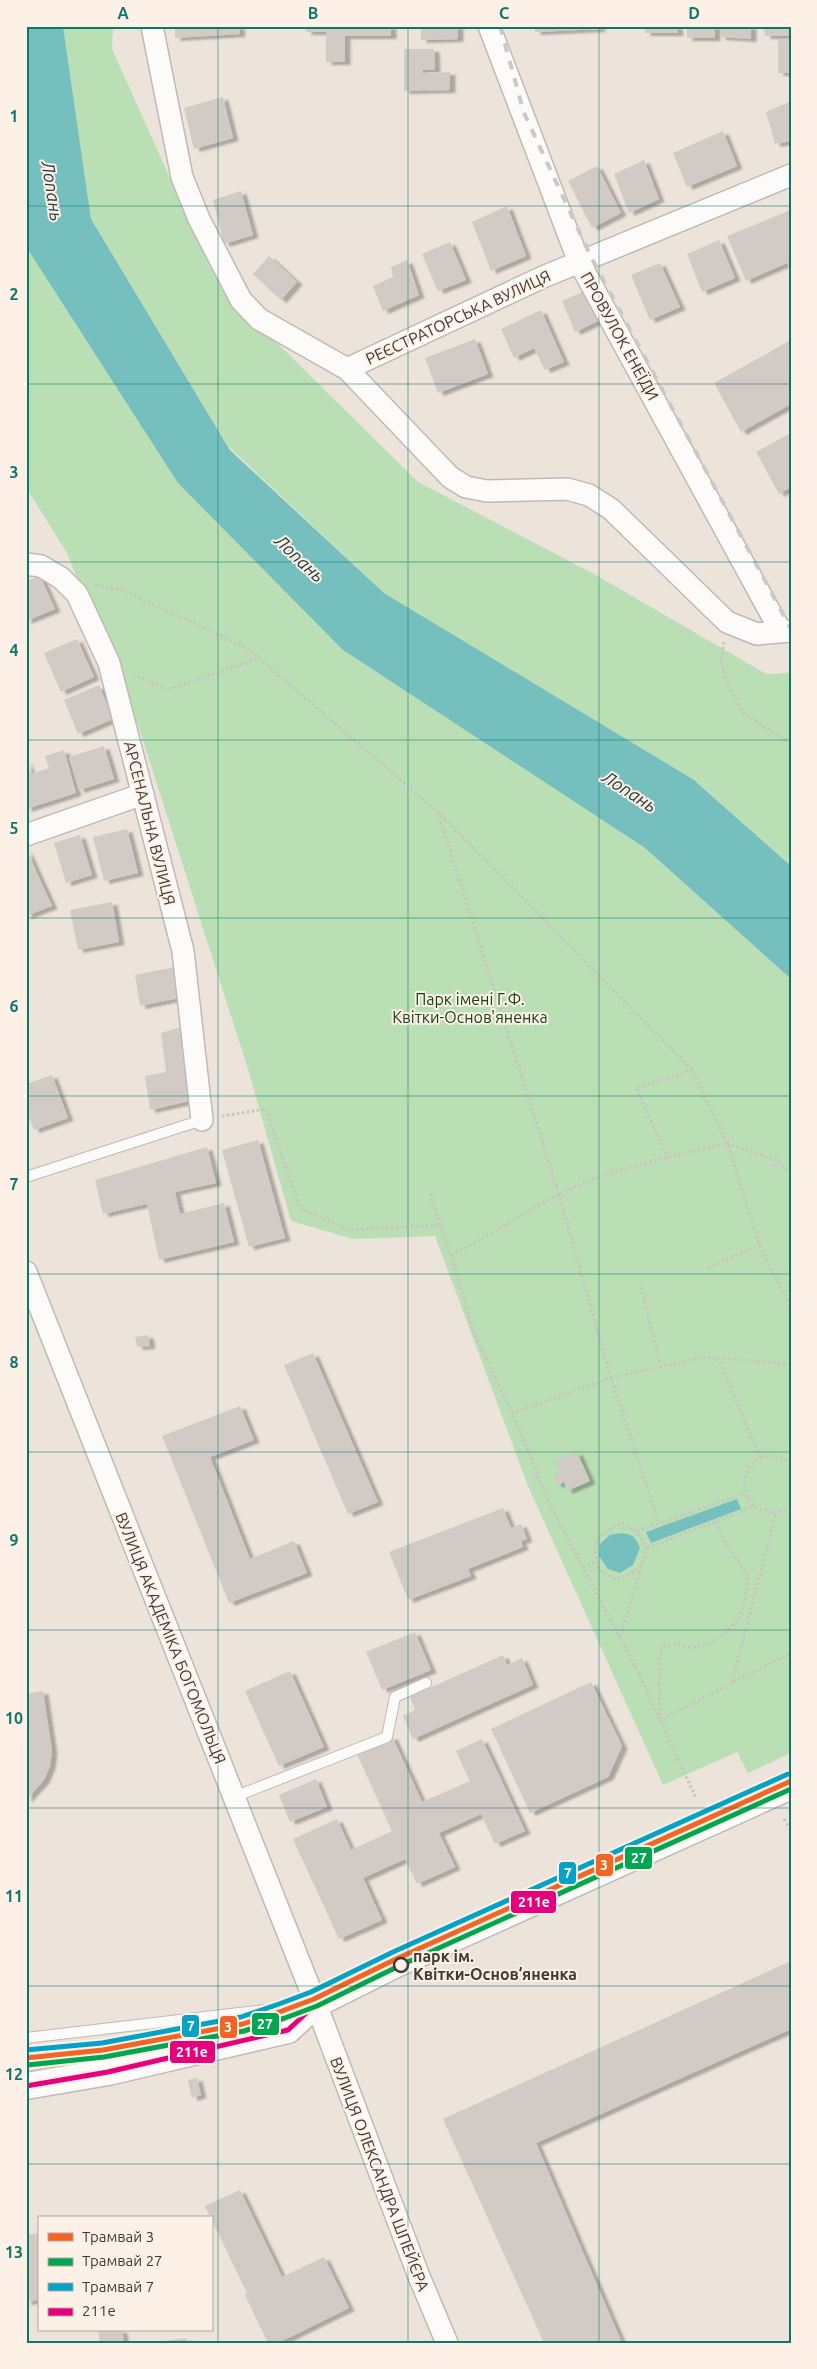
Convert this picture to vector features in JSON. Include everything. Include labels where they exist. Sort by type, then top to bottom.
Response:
[{"type":"street","points":[[152,26],[182,177],[199,219],[242,300],[259,319],[347,369],[450,477],[466,487],[487,491],[567,489],[589,495],[611,509],[727,622],[757,634],[781,632]]},
{"type":"street","name":"ПРОВУЛОК ЕНЕЇДИ","points":[[489,26],[579,262],[781,632]]},
{"type":"street","name":"РЕЄСТРАТОРСЬКА ВУЛИЦЯ","points":[[347,369],[579,262],[791,175]]},
{"type":"street","name":"АРСЕНАЛЬНА ВУЛИЦЯ","points":[[26,564],[41,566],[61,578],[77,594],[110,663],[183,951],[202,1120]]},
{"type":"street","points":[[26,835],[143,794]]},
{"type":"street","name":"ВУЛИЦЯ АКАДЕМІКА БОГОМОЛЬЦЯ","points":[[26,1272],[316,2004]]},
{"type":"street","points":[[26,2086],[108,2072],[288,2030],[316,2004],[394,1965],[791,1786]]},
{"type":"street","name":"ВУЛИЦЯ ОЛЕКСАНДРА ШПЕЙЄРА","points":[[316,2004],[418,2274],[447,2343]]},
{"type":"lane","points":[[26,1177],[202,1120]]},
{"type":"lane","points":[[234,1797],[387,1737],[395,1697],[426,1683]]},
{"type":"lane","points":[[26,2038],[316,2004]]},
{"type":"path","points":[[61,578],[122,590],[247,648],[438,812],[692,1070],[727,1143],[759,1245],[791,1308]]},
{"type":"path","points":[[727,622],[721,662],[729,687],[744,714],[791,743]]},
{"type":"path","points":[[110,663],[168,690],[259,658]]},
{"type":"path","points":[[438,812],[559,1195],[611,1378],[658,1521]]},
{"type":"path","points":[[668,1158],[636,1088],[692,1070]]},
{"type":"path","points":[[202,1120],[266,1109],[300,1208],[348,1230],[440,1225]]},
{"type":"path","points":[[451,1255],[476,1243],[559,1195],[623,1169],[727,1143],[776,1160],[791,1174]]},
{"type":"path","points":[[430,1194],[451,1255],[473,1331],[512,1413],[552,1507],[620,1637],[696,1798]]},
{"type":"path","points":[[708,1268],[759,1245]]},
{"type":"path","points":[[640,1288],[661,1367]]},
{"type":"path","points":[[512,1413],[611,1378],[703,1357],[791,1364]]},
{"type":"path","points":[[718,1358],[760,1457]]},
{"type":"path","points":[[791,1463],[781,1457],[760,1457],[750,1466],[744,1480],[750,1502],[762,1511],[776,1513],[791,1506]]},
{"type":"path","points":[[638,1531],[746,1493]]},
{"type":"path","points":[[647,1548],[755,1506]]},
{"type":"path","points":[[732,1682],[776,1513]]},
{"type":"path","points":[[660,1720],[660,1663],[662,1647],[674,1643],[693,1647],[709,1643],[736,1624],[745,1604],[748,1575],[723,1539],[715,1522]]},
{"type":"path","points":[[620,1637],[643,1565],[647,1548],[638,1531],[622,1523],[604,1531],[596,1542],[594,1554],[599,1570],[615,1579],[634,1574],[643,1565]]},
{"type":"path","points":[[583,1567],[596,1562]]},
{"type":"path","points":[[660,1720],[791,1652]]},
{"type":"path","points":[[784,1820],[791,1830]]},
{"type":"green space","points":[[63,26],[113,26],[112,49],[210,267],[277,343],[418,482],[594,574],[766,674],[791,673],[791,866],[698,783],[384,593],[228,446],[91,219]]},
{"type":"green space","name":"Парк імені Г.Ф. Квітки-Основ'яненка","points":[[26,242],[27,248],[343,650],[645,848],[791,979],[791,1753],[748,1773],[737,1752],[663,1785],[528,1486],[435,1236],[353,1239],[291,1221],[248,1069],[139,728],[67,553],[26,487]]},
{"type":"water","name":"Лопань","points":[[26,26],[63,26],[91,219],[230,450],[384,593],[694,780],[791,866],[791,979],[645,848],[343,650],[178,483],[27,248]]},
{"type":"water","points":[[737,1499],[741,1509],[651,1543],[646,1532]]},
{"type":"water","points":[[621,1533],[633,1537],[640,1548],[633,1565],[620,1573],[608,1569],[599,1556],[600,1544],[610,1535]]},
{"type":"building","points":[[175,26],[239,26],[240,34],[175,38]]},
{"type":"building","points":[[306,26],[391,26],[391,36],[345,36],[345,62],[326,62],[326,32],[306,32]]},
{"type":"building","points":[[421,26],[458,26],[458,39],[421,40]]},
{"type":"building","points":[[535,26],[600,26],[600,29],[535,32]]},
{"type":"building","points":[[645,26],[677,26],[678,33],[645,33]]},
{"type":"building","points":[[687,26],[715,26],[715,38],[687,38]]},
{"type":"building","points":[[720,26],[751,26],[751,39],[720,37]]},
{"type":"building","points":[[764,26],[791,26],[791,36],[765,36]]},
{"type":"building","points":[[778,39],[791,39],[791,73],[778,73]]},
{"type":"building","points":[[404,49],[434,49],[435,70],[423,70],[423,73],[450,72],[450,90],[404,91]]},
{"type":"building","points":[[223,97],[233,138],[194,149],[184,108]]},
{"type":"building","points":[[791,101],[791,141],[775,144],[766,112]]},
{"type":"building","points":[[723,131],[737,166],[687,187],[673,153]]},
{"type":"building","points":[[644,160],[659,199],[629,213],[614,174]]},
{"type":"building","points":[[597,166],[621,213],[592,228],[568,181]]},
{"type":"building","points":[[241,191],[253,235],[224,244],[213,200]]},
{"type":"building","points":[[507,206],[526,256],[491,271],[472,222]]},
{"type":"building","points":[[791,210],[791,270],[787,263],[746,281],[727,236]]},
{"type":"building","points":[[719,240],[735,278],[702,292],[687,254]]},
{"type":"building","points":[[450,242],[466,280],[438,291],[422,254]]},
{"type":"building","points":[[269,256],[297,282],[281,300],[253,274]]},
{"type":"building","points":[[407,260],[419,295],[383,311],[373,286],[393,277],[391,267]]},
{"type":"building","points":[[660,263],[680,307],[650,320],[631,275]]},
{"type":"building","points":[[587,290],[600,320],[575,332],[562,301]]},
{"type":"building","points":[[541,310],[564,362],[545,370],[534,348],[514,358],[501,329]]},
{"type":"building","points":[[475,339],[488,374],[438,393],[425,358]]},
{"type":"building","points":[[791,340],[791,404],[741,432],[714,383]]},
{"type":"building","points":[[791,433],[791,487],[779,494],[756,452]]},
{"type":"building","points":[[40,576],[55,609],[26,621],[26,581]]},
{"type":"building","points":[[77,639],[94,677],[61,692],[44,653]]},
{"type":"building","points":[[99,685],[113,719],[78,734],[64,700]]},
{"type":"building","points":[[104,746],[114,779],[79,790],[69,757]]},
{"type":"building","points":[[64,750],[76,793],[26,809],[26,760],[31,774],[49,768],[45,756]]},
{"type":"building","points":[[127,829],[138,873],[104,881],[93,837]]},
{"type":"building","points":[[80,835],[92,875],[66,883],[54,843]]},
{"type":"building","points":[[26,849],[52,906],[26,916]]},
{"type":"building","points":[[112,902],[119,942],[78,950],[70,910]]},
{"type":"building","points":[[175,967],[179,998],[140,1006],[135,975]]},
{"type":"building","points":[[181,1027],[190,1101],[150,1110],[145,1076],[166,1072],[161,1033]]},
{"type":"building","points":[[52,1075],[68,1118],[34,1130],[26,1109],[26,1084]]},
{"type":"building","points":[[258,1140],[285,1238],[249,1247],[222,1150]]},
{"type":"building","points":[[207,1147],[216,1183],[175,1192],[180,1214],[224,1203],[234,1242],[159,1260],[147,1204],[103,1214],[95,1180]]},
{"type":"building","points":[[148,1335],[150,1346],[137,1347],[135,1337]]},
{"type":"building","points":[[313,1353],[378,1502],[348,1514],[284,1365]]},
{"type":"building","points":[[240,1406],[254,1440],[210,1457],[250,1559],[294,1541],[307,1573],[229,1603],[162,1436]]},
{"type":"building","points":[[577,1452],[590,1481],[567,1491],[564,1482],[557,1485],[553,1476],[561,1473],[556,1460]]},
{"type":"building","points":[[503,1508],[511,1528],[521,1524],[527,1539],[521,1541],[523,1547],[468,1569],[471,1576],[408,1600],[389,1552]]},
{"type":"building","points":[[415,1632],[431,1670],[382,1690],[366,1652]]},
{"type":"building","points":[[503,1655],[507,1665],[522,1658],[533,1685],[413,1739],[403,1716],[415,1710],[410,1697]]},
{"type":"building","points":[[290,1671],[324,1747],[279,1766],[245,1691]]},
{"type":"building","points":[[591,1682],[622,1746],[608,1777],[530,1813],[491,1729]]},
{"type":"building","points":[[43,1691],[52,1751],[50,1766],[44,1780],[26,1800],[26,1694]]},
{"type":"building","points":[[392,1736],[422,1802],[470,1781],[456,1751],[482,1739],[525,1831],[495,1844],[481,1814],[439,1833],[455,1867],[417,1884],[405,1859],[363,1878],[382,1920],[339,1939],[293,1839],[337,1819],[351,1850],[392,1831],[356,1752]]},
{"type":"building","points":[[316,1779],[327,1807],[290,1822],[279,1795]]},
{"type":"building","points":[[791,1961],[791,2029],[536,2143],[622,2343],[544,2343],[443,2119]]},
{"type":"building","points":[[197,2078],[201,2095],[192,2098],[188,2080]]},
{"type":"building","points":[[240,2190],[282,2277],[324,2257],[349,2308],[278,2343],[268,2343],[245,2295],[247,2293],[212,2220],[212,2216],[210,2216],[205,2206]]},
{"type":"building","points":[[38,2233],[38,2300],[26,2302],[26,2235]]},
{"type":"building","points":[[98,2332],[122,2332],[124,2343],[100,2343]]},
{"type":"building","points":[[186,2338],[187,2343],[160,2343],[160,2342]]},
{"type":"railway","points":[[500,26],[524,113],[591,257],[791,629]]},
{"type":"tram line","name":"7","points":[[26,2050],[102,2043],[241,2017],[279,2004],[311,1992],[393,1952],[788,1774]]},
{"type":"tram line","name":"3","points":[[26,2058],[103,2050],[243,2024],[282,2011],[314,1999],[396,1959],[791,1781]]},
{"type":"tram line","name":"27","points":[[27,2065],[104,2057],[244,2031],[285,2018],[317,2006],[399,1966],[791,1789]]},
{"type":"transit line","name":"211е","points":[[26,2086],[108,2072],[288,2030],[316,2004],[394,1965],[791,1786]]},
{"type":"place","name":"парк ім. Квітки-Основ’яненка","points":[[401,1965]]}]
